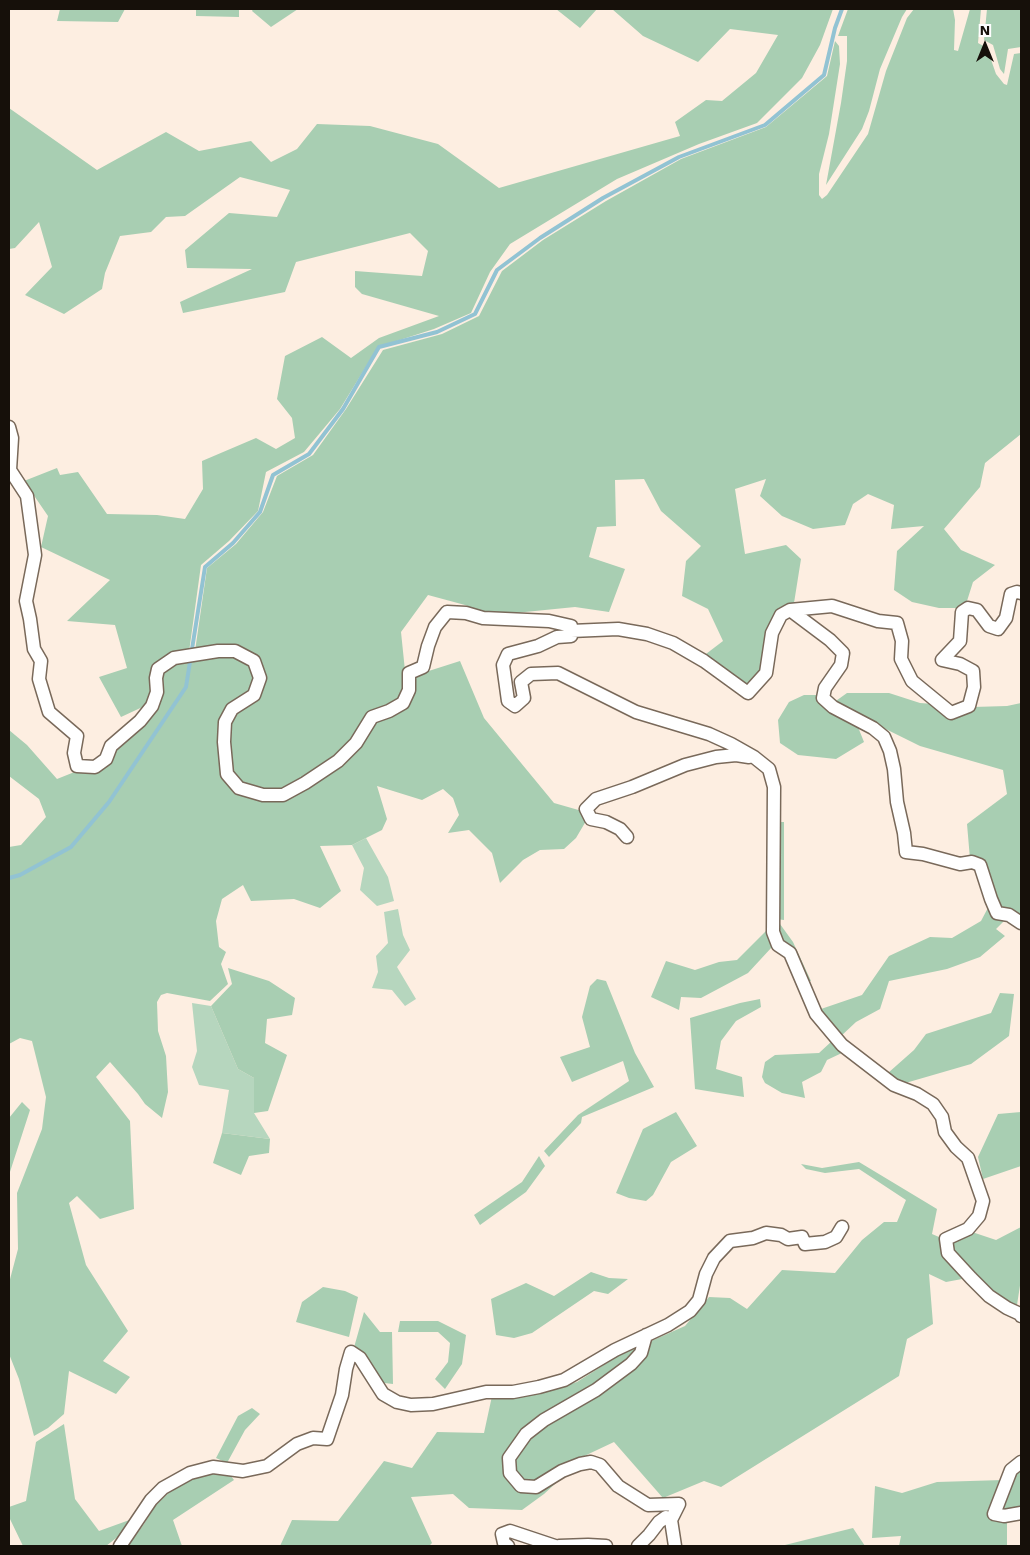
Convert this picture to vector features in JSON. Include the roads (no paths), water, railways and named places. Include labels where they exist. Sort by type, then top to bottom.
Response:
[{"type":"street","points":[[9,427],[12,438],[10,470],[26,496],[35,555],[26,600],[34,649],[41,661],[39,679],[48,712],[76,736],[74,753],[76,766],[95,767],[106,759],[111,746],[140,721],[152,706],[157,692],[156,678],[158,669],[174,658],[218,651],[235,651],[254,661],[260,678],[254,695],[232,709],[225,722],[224,742],[227,774],[239,788],[262,795],[283,795],[338,761],[356,743],[372,718],[403,703],[409,690],[409,673],[423,667],[428,646],[436,627],[447,612],[466,613],[482,618],[549,620],[571,626],[571,636],[557,637],[538,646],[508,654],[503,665],[508,701],[515,706],[524,698],[520,682],[531,674],[558,672],[636,712],[710,734],[732,744],[754,757],[769,769],[774,787],[772,932],[778,944],[790,953],[816,1014],[842,1044],[894,1084],[917,1094],[933,1104],[942,1117],[946,1132],[956,1147],[968,1158],[984,1202],[979,1216],[968,1229],[946,1239],[948,1253],[989,1296],[1021,1316]]},
{"type":"street","points":[[571,631],[618,629],[647,634],[673,643],[704,660],[748,693],[766,672],[772,633],[781,615],[790,610],[832,606],[878,620],[897,623],[902,642],[902,659],[912,681],[951,714],[969,706],[974,687],[973,671],[960,664],[942,660],[960,642],[962,612],[968,608],[977,610],[989,626],[998,629],[1006,618],[1011,594],[1021,593]]},
{"type":"street","points":[[790,610],[843,652],[841,665],[825,688],[823,698],[833,707],[873,728],[884,737],[890,751],[894,769],[896,802],[904,832],[906,852],[923,854],[960,864],[972,862],[980,865],[997,913],[1009,915],[1021,923]]},
{"type":"street","points":[[627,837],[620,828],[606,822],[591,819],[586,808],[596,799],[632,787],[685,765],[716,756],[736,755],[754,757]]},
{"type":"street","points":[[120,1546],[151,1500],[163,1488],[190,1473],[213,1467],[243,1471],[268,1466],[297,1444],[312,1438],[327,1439],[342,1395],[351,1352],[360,1358],[383,1394],[397,1402],[411,1405],[433,1404],[486,1392],[513,1392],[564,1380],[615,1350],[668,1325],[690,1311],[699,1300],[706,1274],[714,1258],[730,1241],[753,1238],[766,1233],[781,1235],[788,1239],[802,1237],[806,1244],[825,1242],[836,1236],[842,1227]]},
{"type":"street","points":[[646,1335],[641,1352],[631,1364],[596,1390],[544,1420],[526,1434],[509,1458],[510,1473],[521,1486],[536,1487],[562,1471],[580,1464],[591,1462],[600,1465],[618,1486],[648,1505],[679,1504],[672,1520],[675,1546]]},
{"type":"street","points":[[1021,1462],[1011,1470],[994,1514],[1004,1516],[1021,1513]]},
{"type":"street","points":[[638,1546],[659,1522],[666,1517],[672,1520]]},
{"type":"street","points":[[508,1546],[504,1543],[502,1534],[510,1531],[555,1546]]},
{"type":"street","points":[[559,1546],[588,1544],[606,1546]]},
{"type":"waterway","points":[[9,878],[20,875],[71,847],[109,802],[186,687],[205,567],[233,543],[260,512],[273,475],[309,454],[343,409],[379,347],[437,332],[475,314],[497,270],[540,238],[603,198],[679,157],[765,125],[824,75],[835,28],[842,9]]}]
